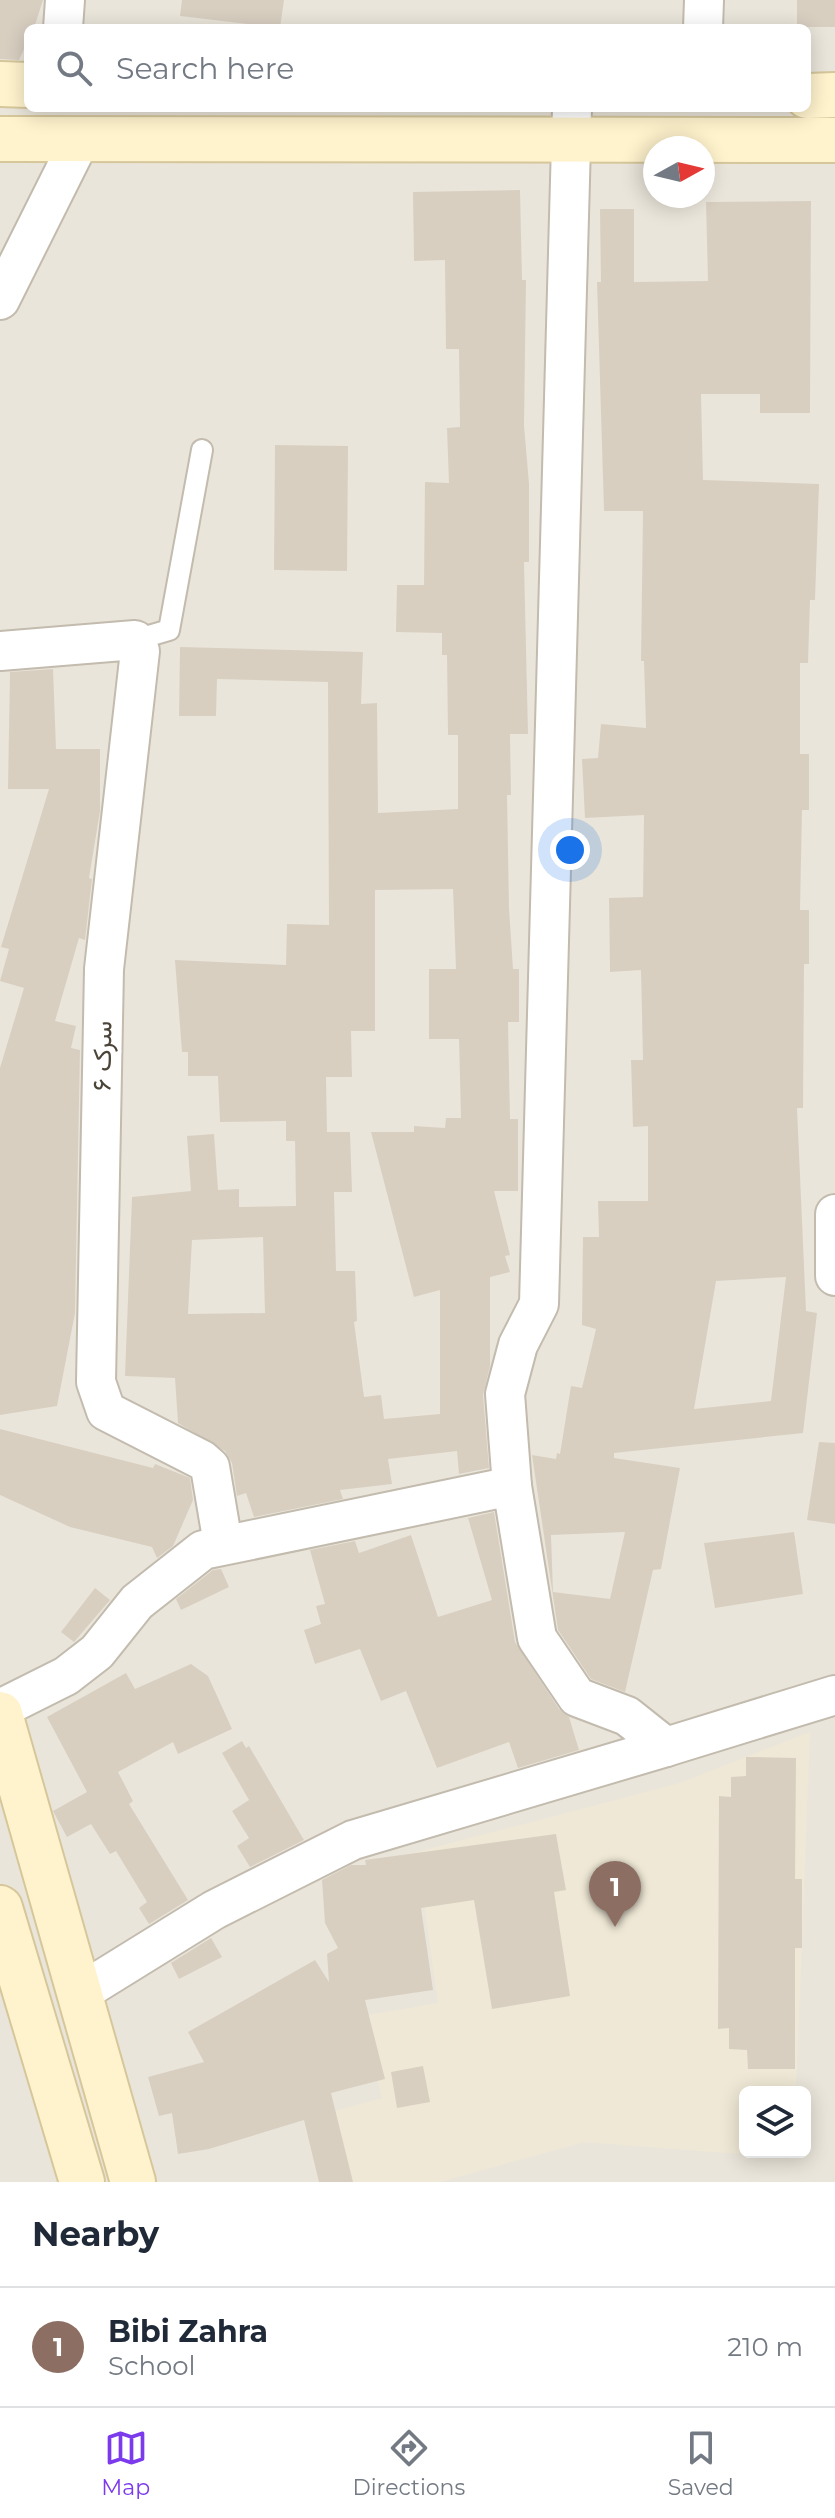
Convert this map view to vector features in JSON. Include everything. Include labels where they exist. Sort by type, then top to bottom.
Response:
[{"type":"street","points":[[63,24],[65,0]]},
{"type":"street","points":[[703,24],[704,0]]},
{"type":"street","points":[[0,84],[24,85]]},
{"type":"street","points":[[811,96],[835,95]]},
{"type":"street","points":[[573,123],[539,1304],[518,1345],[505,1394],[512,1486],[537,1638],[577,1697],[627,1716],[666,1747]]},
{"type":"street","points":[[0,139],[80,140],[573,123],[835,140]]},
{"type":"street","points":[[0,300],[80,140]]},
{"type":"street","points":[[0,651],[135,640]]},
{"type":"street","name":"سرک ۶","points":[[135,640],[140,651],[104,969],[96,1382],[106,1411],[210,1467],[223,1544]]},
{"type":"street","points":[[835,1214],[835,1276]]},
{"type":"street","points":[[133,2182],[0,1711],[66,1676],[97,1652],[137,1602],[203,1550],[512,1486]]},
{"type":"street","points":[[80,1993],[214,1910],[353,1840],[835,1695]]},
{"type":"street","points":[[0,1908],[82,2182]]},
{"type":"lane","points":[[135,640],[169,630],[202,450]]},
{"type":"shaded area","points":[[0,0],[835,0],[835,2182],[0,2182]]},
{"type":"shaded area","points":[[810,1732],[796,2086],[739,2086],[739,2154],[584,2142],[440,2182],[347,2182],[331,2112],[382,2098],[362,2016],[438,2003],[417,1852],[680,1783]]},
{"type":"building","points":[[0,0],[43,0],[35,24],[24,24],[24,49],[19,60],[0,59]]},
{"type":"building","points":[[182,0],[284,0],[281,24],[247,24],[180,16]]},
{"type":"building","points":[[797,0],[835,0],[835,27],[797,24]]},
{"type":"building","points":[[520,190],[522,280],[526,280],[524,425],[529,484],[529,562],[524,562],[528,734],[510,734],[511,795],[507,795],[513,969],[519,969],[519,1022],[508,1022],[510,1119],[518,1119],[518,1191],[494,1191],[510,1255],[505,1256],[510,1272],[490,1277],[490,1366],[483,1395],[489,1468],[459,1474],[457,1451],[388,1459],[392,1484],[340,1490],[343,1499],[254,1517],[246,1493],[237,1496],[232,1463],[225,1451],[178,1423],[175,1378],[125,1376],[132,1197],[191,1191],[187,1136],[214,1134],[218,1190],[239,1189],[239,1207],[296,1206],[295,1141],[286,1141],[286,1121],[220,1122],[218,1076],[188,1076],[188,1052],[182,1052],[175,960],[286,965],[287,924],[329,925],[328,682],[217,679],[216,716],[179,716],[180,647],[363,652],[361,704],[377,703],[378,813],[458,809],[458,735],[448,735],[447,655],[442,655],[442,633],[396,632],[397,585],[424,585],[425,482],[449,483],[447,428],[460,427],[459,349],[446,349],[445,260],[414,261],[413,192]],"holes":[[[453,889],[456,969],[429,969],[429,1039],[459,1039],[461,1118],[446,1118],[445,1128],[414,1126],[414,1132],[371,1132],[414,1297],[440,1290],[440,1414],[384,1419],[381,1395],[364,1397],[354,1322],[357,1321],[355,1271],[336,1271],[334,1192],[352,1192],[350,1132],[327,1132],[326,1077],[352,1077],[351,1031],[375,1031],[375,890]],[[263,1237],[265,1313],[188,1314],[192,1240]]]},
{"type":"building","points":[[811,201],[810,413],[760,413],[760,394],[701,394],[703,480],[819,484],[815,600],[810,600],[808,663],[800,663],[800,754],[809,754],[809,810],[802,810],[800,910],[809,910],[809,964],[804,964],[803,1108],[797,1108],[806,1311],[817,1313],[803,1433],[614,1453],[614,1458],[680,1468],[661,1569],[653,1570],[625,1692],[591,1679],[558,1630],[532,1455],[556,1459],[557,1453],[560,1454],[571,1386],[582,1388],[596,1329],[582,1325],[583,1237],[599,1237],[598,1201],[648,1201],[648,1126],[633,1127],[631,1060],[643,1060],[641,970],[610,972],[609,898],[643,897],[644,815],[585,818],[582,759],[598,758],[601,724],[646,728],[644,661],[641,661],[643,511],[604,511],[597,282],[601,282],[600,209],[634,209],[634,282],[708,281],[706,208],[715,208],[715,202]],"holes":[[[786,1277],[771,1401],[694,1409],[716,1281]],[[625,1532],[610,1599],[553,1592],[551,1535]]]},
{"type":"building","points":[[275,445],[348,446],[347,571],[274,570]]},
{"type":"building","points":[[53,669],[56,749],[100,749],[100,811],[89,878],[92,879],[85,940],[79,938],[55,1021],[76,1026],[71,1048],[80,1050],[75,1313],[57,1406],[0,1415],[0,1068],[24,988],[0,981],[9,949],[1,947],[49,789],[8,789],[10,672]]},
{"type":"building","points":[[0,1429],[153,1468],[155,1464],[190,1478],[193,1500],[173,1546],[157,1558],[152,1547],[70,1527],[0,1495]]},
{"type":"building","points":[[819,1442],[835,1443],[835,1524],[807,1520]]},
{"type":"building","points":[[494,1512],[515,1642],[559,1709],[569,1717],[579,1750],[518,1768],[509,1742],[437,1768],[406,1691],[381,1701],[360,1649],[315,1664],[304,1630],[321,1624],[316,1606],[325,1604],[310,1550],[355,1541],[359,1553],[411,1535],[438,1617],[492,1600],[468,1518]]},
{"type":"building","points":[[794,1532],[803,1594],[715,1608],[704,1543]]},
{"type":"building","points":[[221,1569],[229,1587],[181,1610],[176,1599],[213,1570]]},
{"type":"building","points":[[95,1588],[110,1600],[74,1642],[61,1632]]},
{"type":"building","points":[[191,1664],[208,1676],[232,1729],[178,1754],[173,1742],[118,1772],[133,1801],[129,1804],[188,1900],[149,1924],[139,1908],[147,1902],[116,1851],[110,1854],[91,1824],[67,1837],[53,1811],[87,1792],[47,1717],[126,1673],[135,1689]]},
{"type":"building","points":[[242,1741],[246,1748],[249,1746],[304,1840],[250,1867],[237,1846],[249,1838],[232,1811],[249,1800],[222,1753]]},
{"type":"building","points":[[746,1757],[796,1758],[795,1879],[802,1879],[802,1948],[795,1948],[795,2069],[748,2069],[747,2050],[729,2049],[729,2028],[718,2029],[719,1796],[731,1797],[731,1777],[746,1776]]},
{"type":"building","points":[[556,1834],[566,1890],[554,1892],[570,1996],[492,2009],[474,1900],[421,1908],[433,1990],[365,2000],[385,2079],[331,2093],[353,2182],[319,2182],[304,2120],[209,2149],[178,2154],[172,2113],[159,2116],[148,2077],[204,2062],[188,2032],[315,1960],[329,1982],[327,1954],[338,1948],[325,1923],[322,1880],[351,1865],[366,1865],[365,1860]]},
{"type":"building","points":[[211,1938],[222,1957],[179,1979],[171,1963]]},
{"type":"building","points":[[423,2066],[430,2102],[397,2108],[391,2072]]},
{"type":"place","name":"Bibi Zahra","points":[[615,1927]]}]
